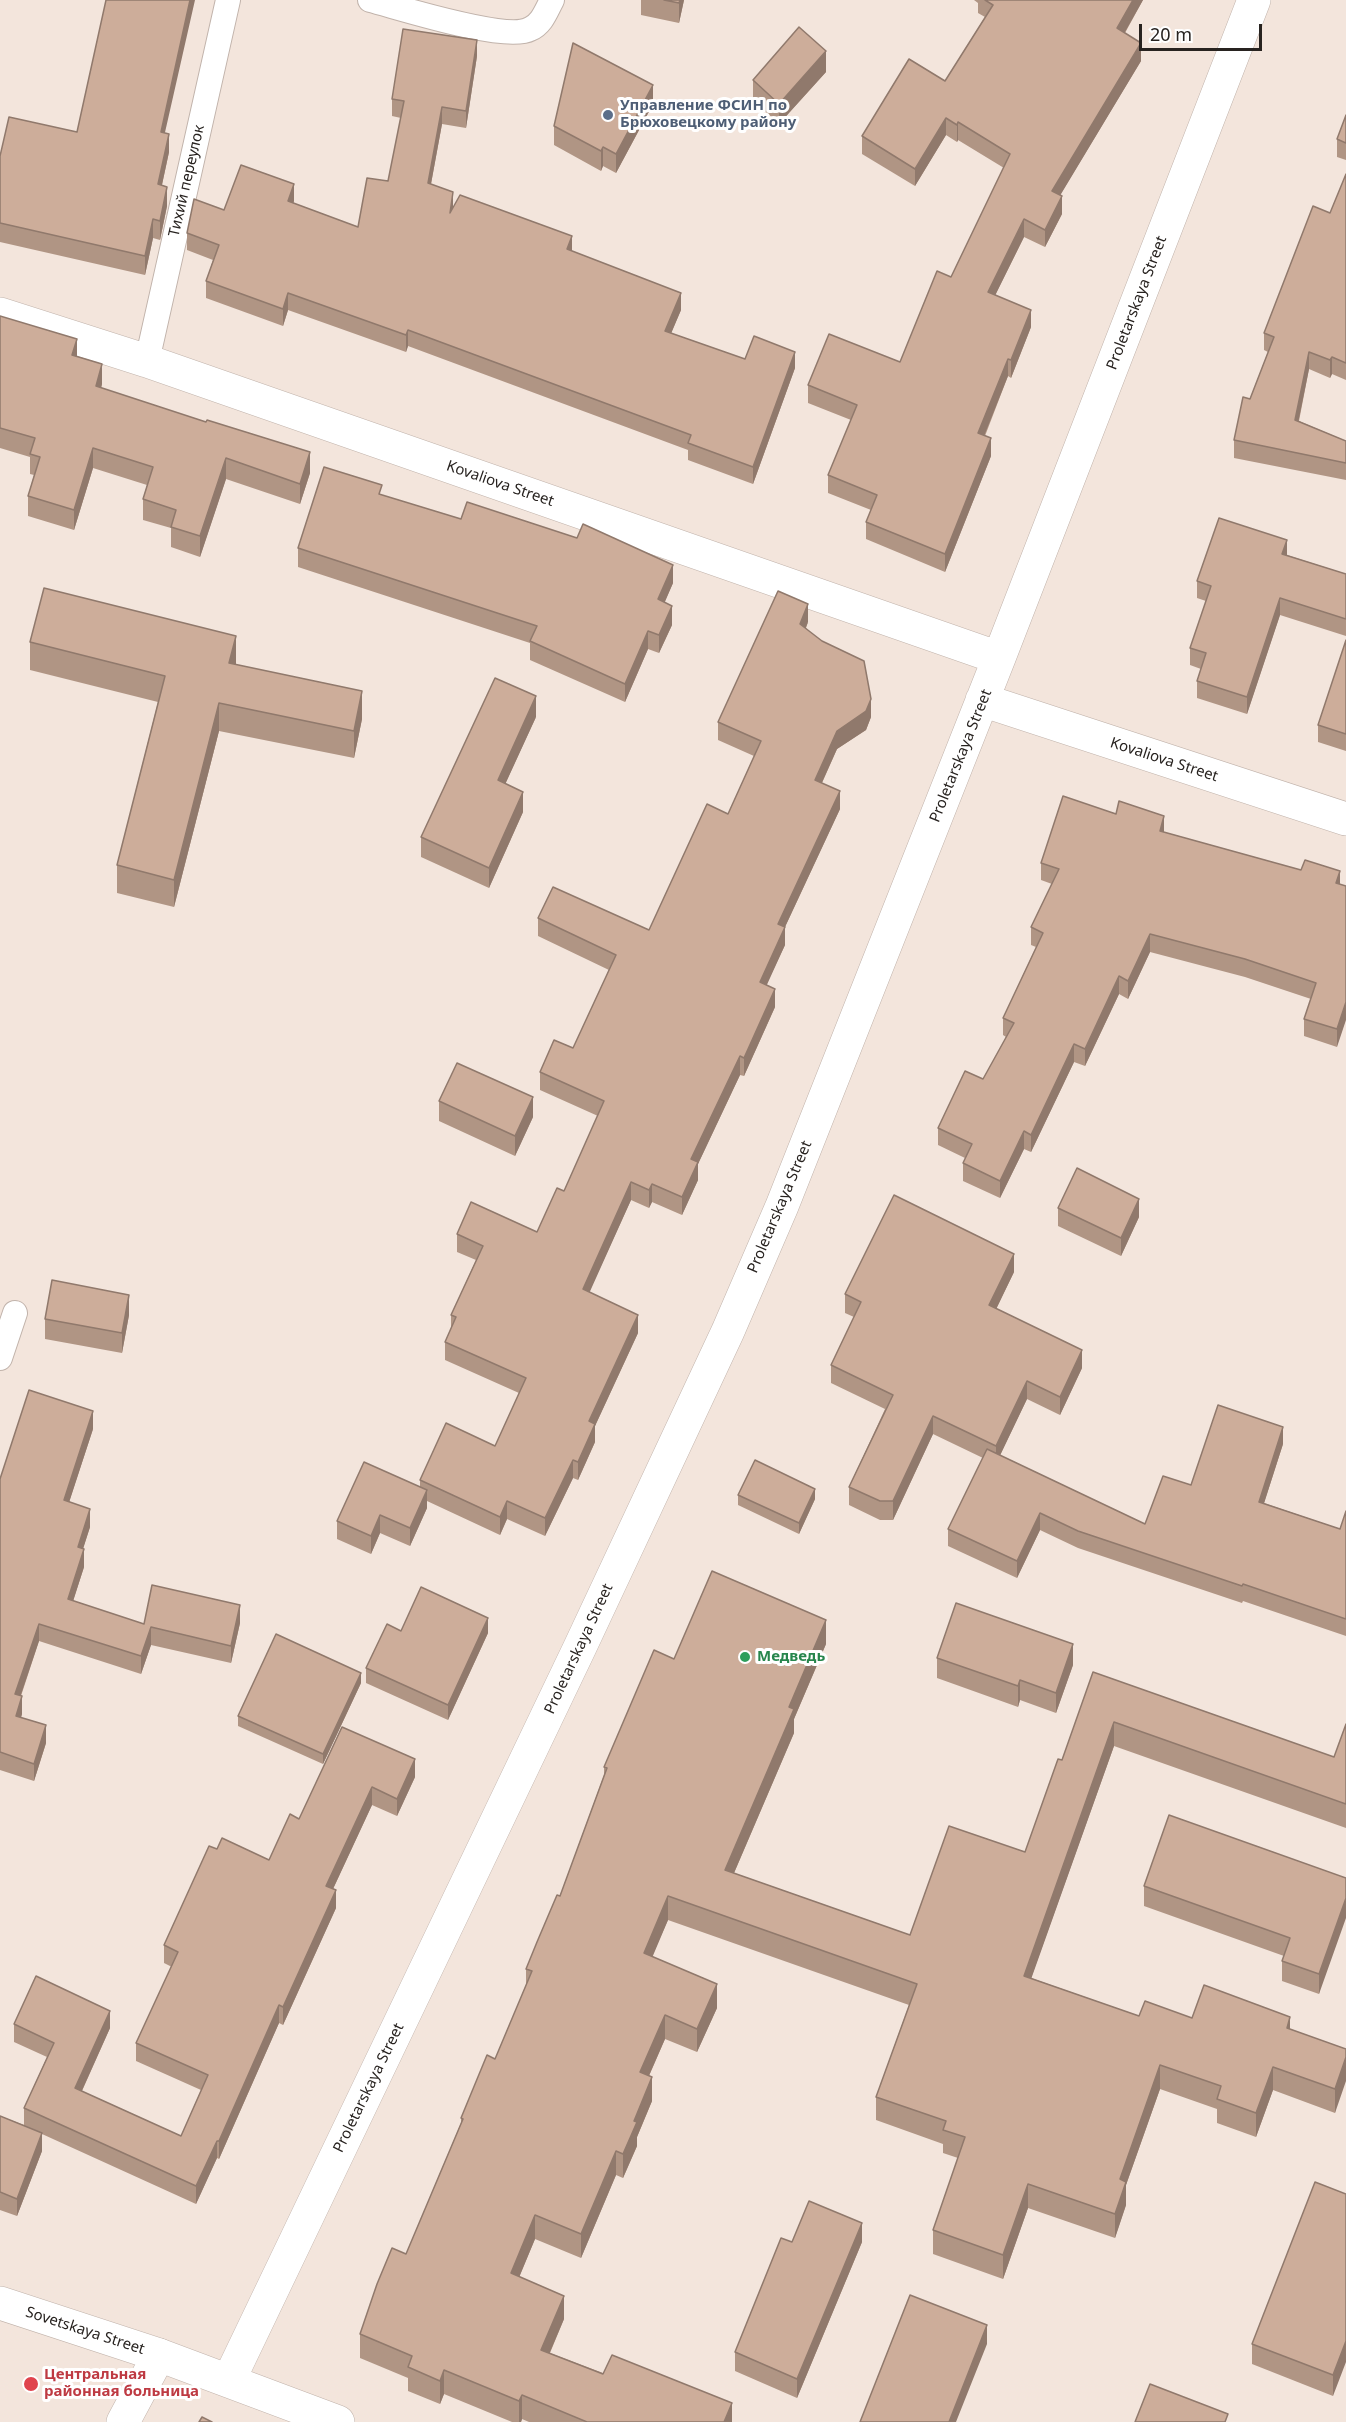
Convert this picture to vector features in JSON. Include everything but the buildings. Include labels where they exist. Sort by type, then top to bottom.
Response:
[{"type":"street","name":"Proletarskaya Street","points":[[229,2380],[580,1647],[732,1321],[782,1206],[999,658],[1254,0]]},
{"type":"street","name":"Kovaliova Street","points":[[0,314],[147,361],[999,658]]},
{"type":"street","name":"Kovaliova Street","points":[[982,700],[1346,819]]},
{"type":"street","name":"Sovetskaya Street","points":[[0,2303],[159,2355],[338,2422]]},
{"type":"street","points":[[123,2422],[159,2355]]},
{"type":"lane","name":"Тихий переулок","points":[[147,361],[228,0]]},
{"type":"lane","points":[[370,0],[480,28],[515,33],[529,30],[538,24],[552,0]]},
{"type":"lane","points":[[0,1358],[15,1313]]},
{"type":"place","name":"Управление ФСИН по Брюховецкому району","points":[[608,115]]},
{"type":"place","name":"Медведь","points":[[745,1657]]},
{"type":"place","name":"Центральная районная больница","points":[[31,2384]]}]
